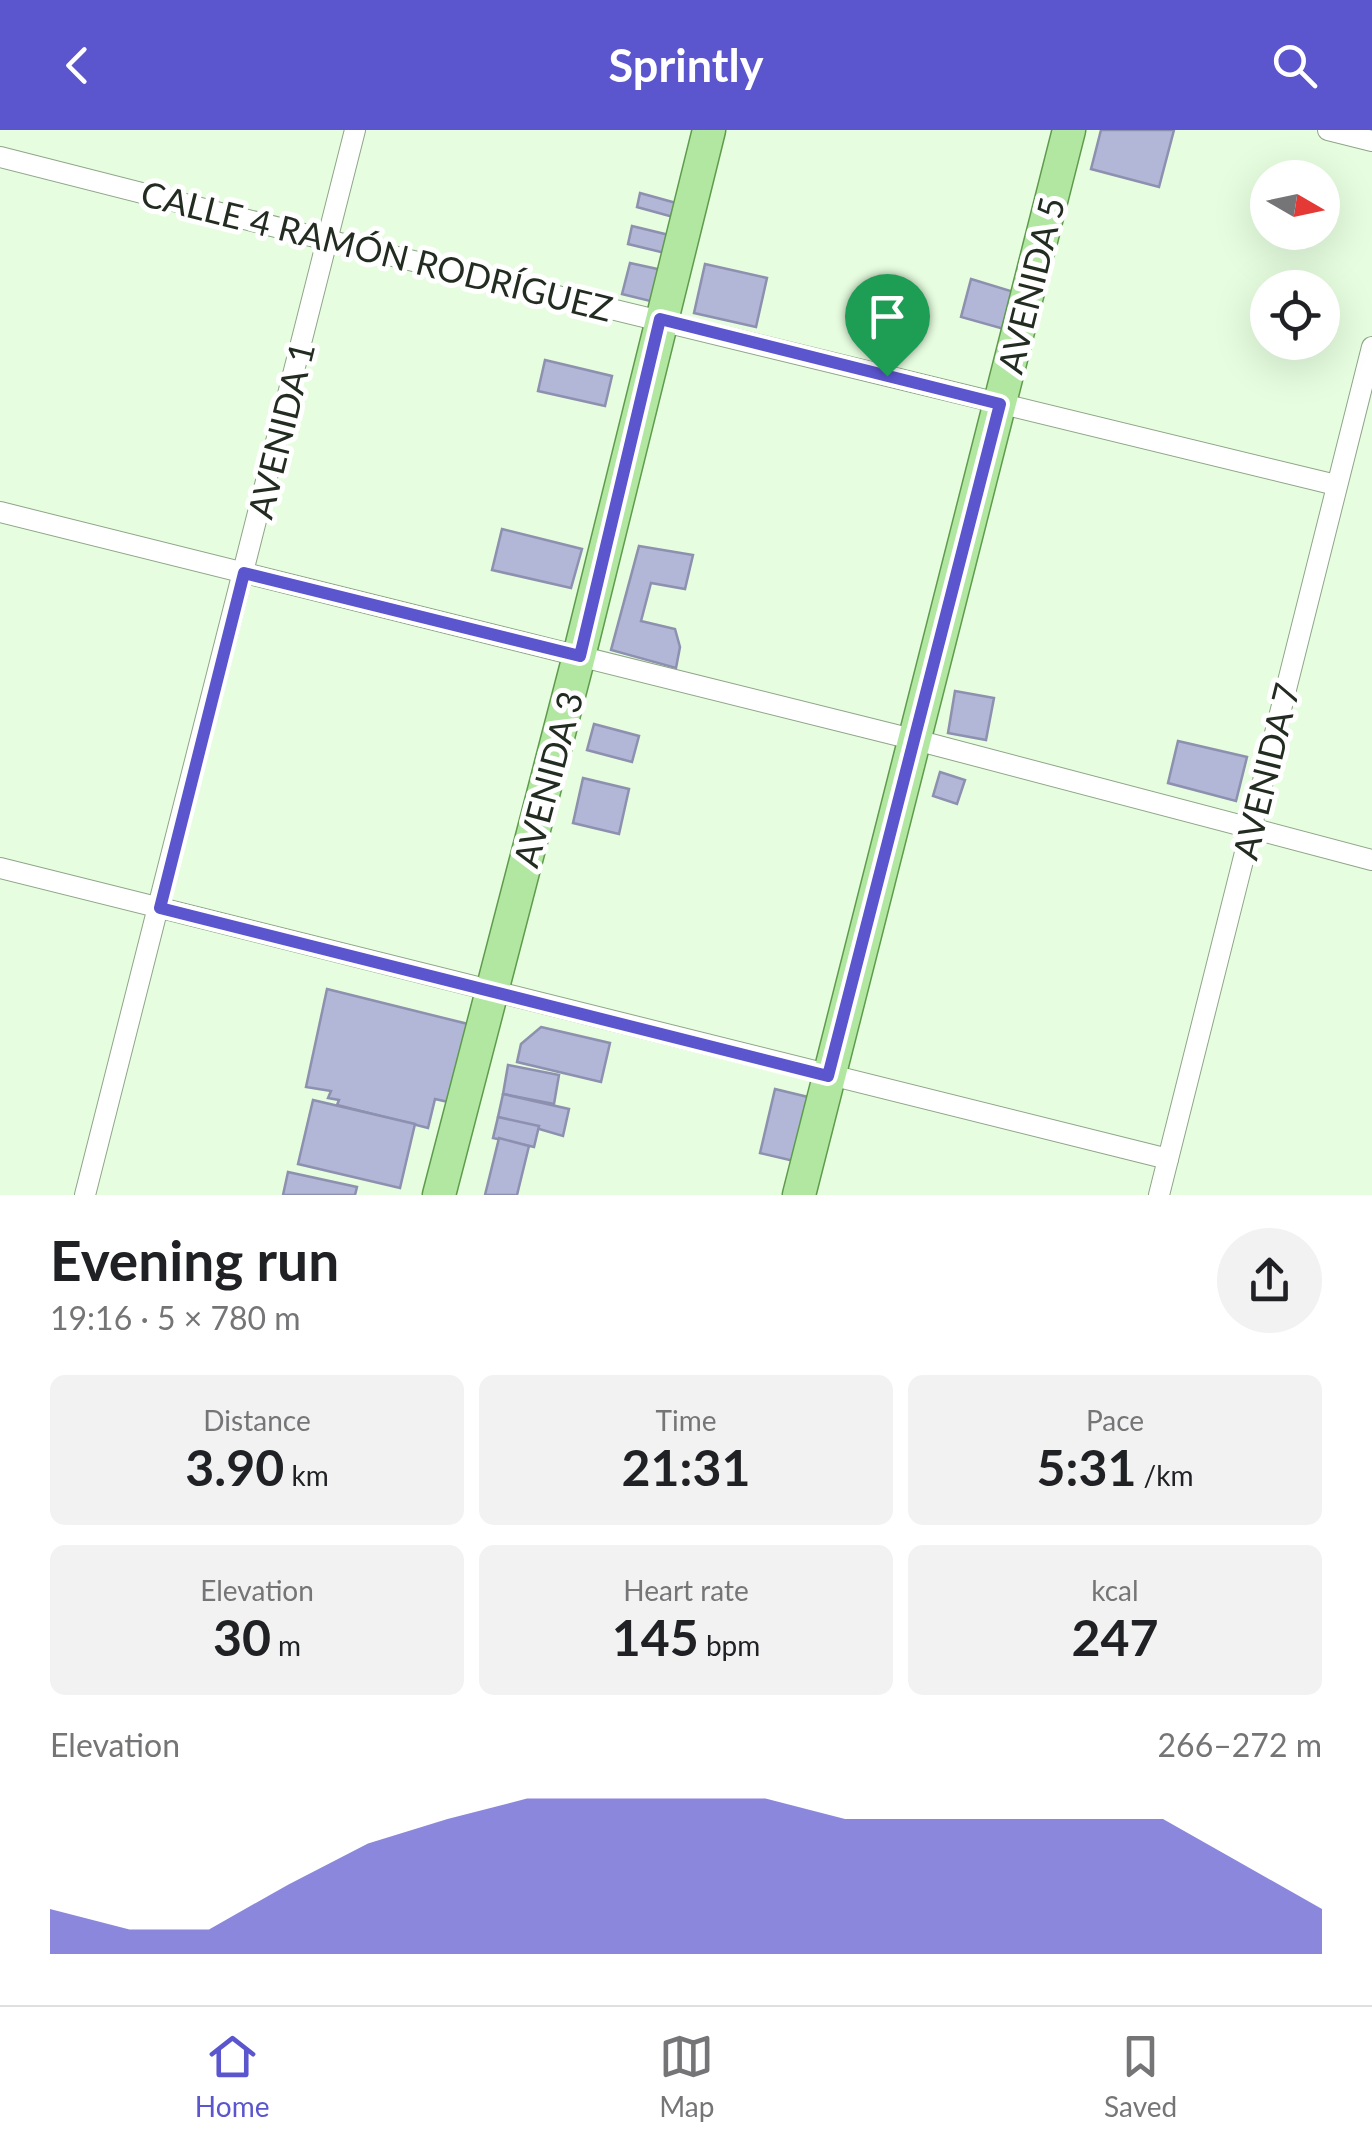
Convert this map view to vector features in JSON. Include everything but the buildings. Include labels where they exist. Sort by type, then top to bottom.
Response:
[{"type":"main road","name":"AVENIDA 3","points":[[439,1195],[580,656],[709,130]]},
{"type":"main road","name":"AVENIDA 5","points":[[799,1195],[1069,130]]},
{"type":"street","name":"AVENIDA 1","points":[[86,1195],[356,130]]},
{"type":"street","points":[[1328,130],[1372,141]]},
{"type":"street","name":"CALLE 4 RAMÓN RODRÍGUEZ","points":[[0,157],[1336,485]]},
{"type":"street","name":"AVENIDA 7","points":[[1159,1195],[1372,348]]},
{"type":"street","points":[[0,512],[912,739],[1372,860]]},
{"type":"street","points":[[0,868],[1168,1159]]},
{"type":"route","points":[[660,319],[887,376],[1000,404],[828,1076],[491,988],[160,908],[244,573],[580,656],[660,319]]}]
